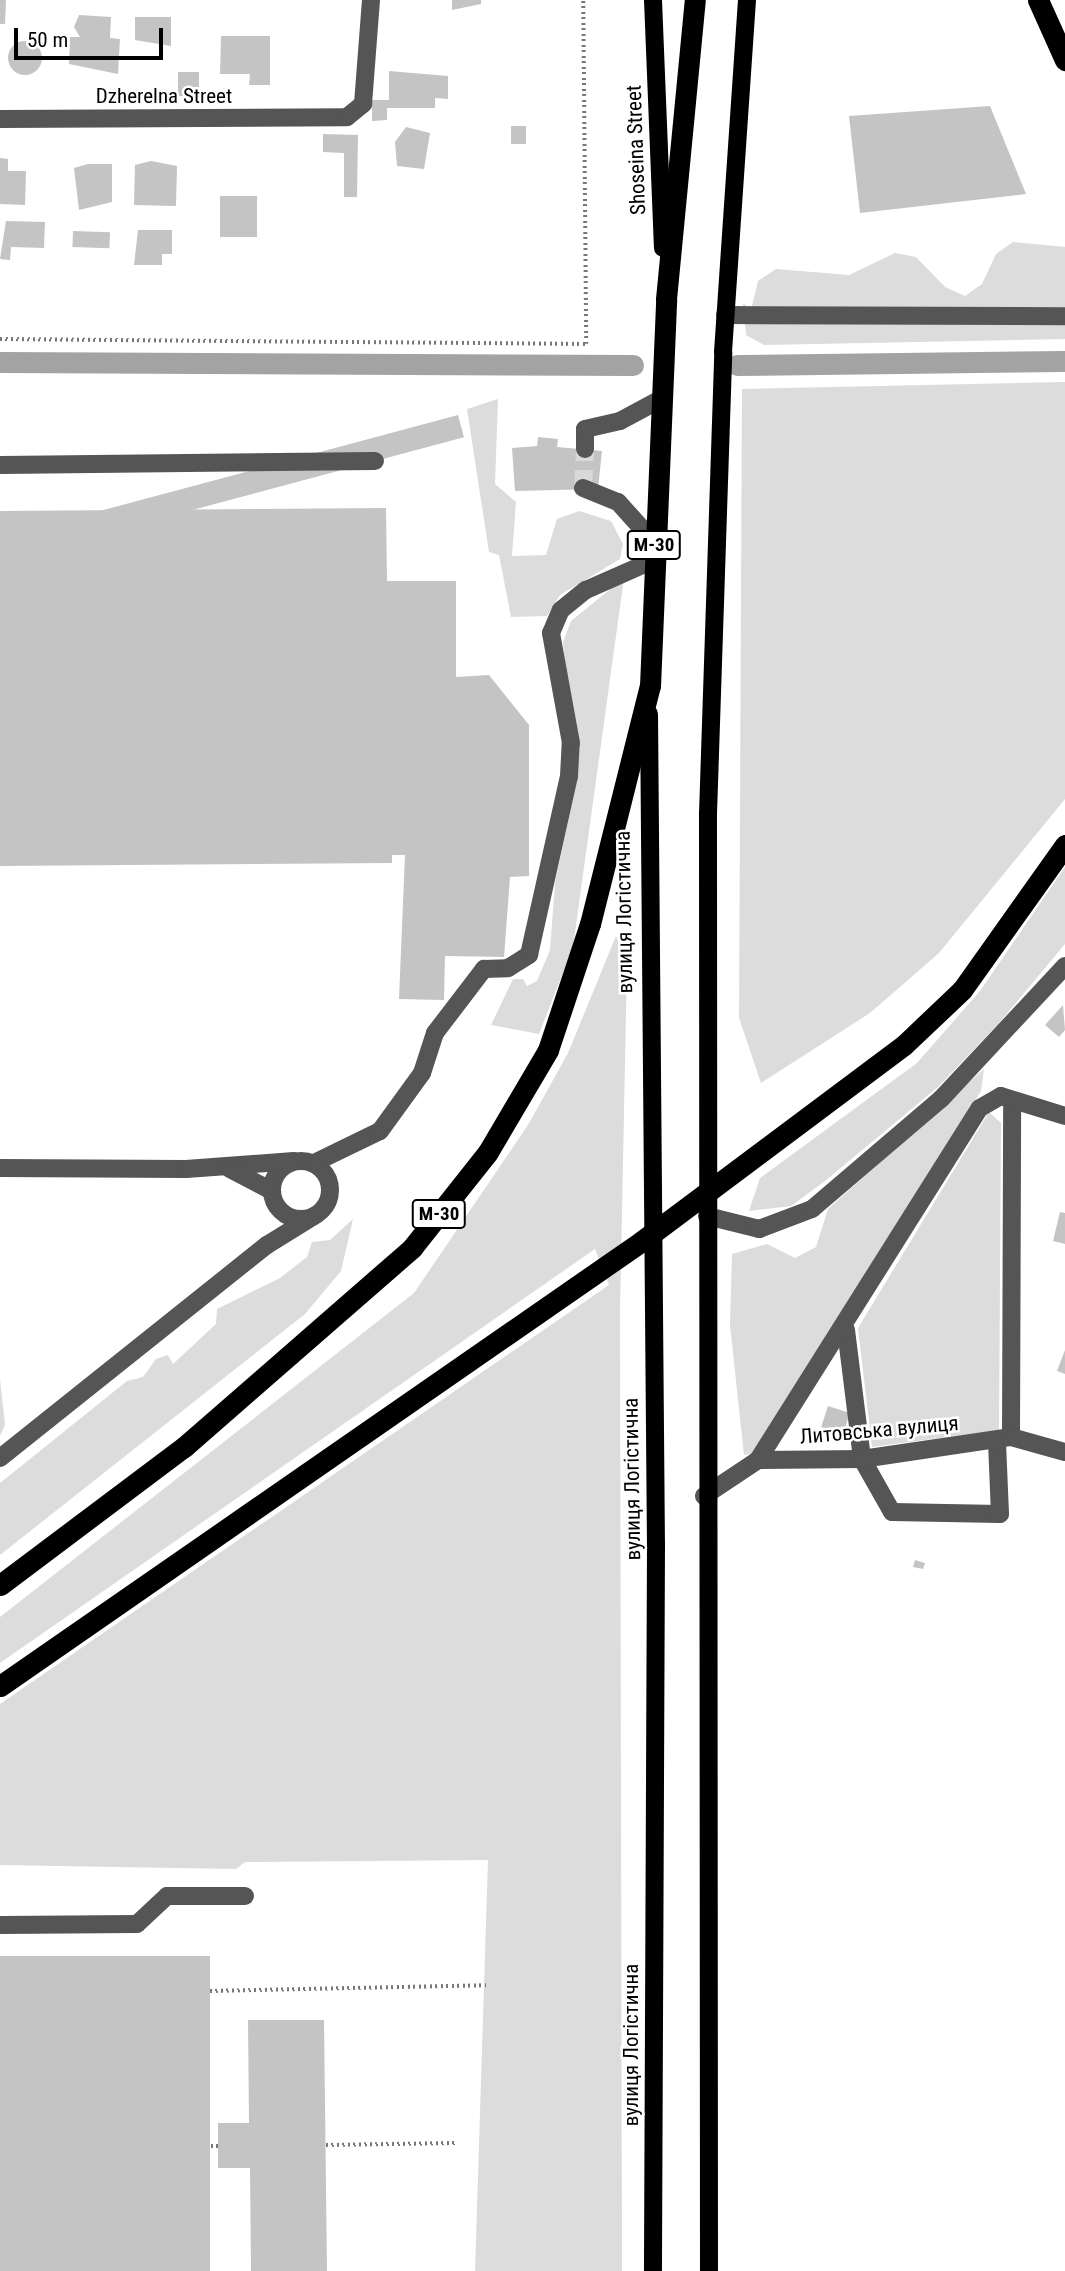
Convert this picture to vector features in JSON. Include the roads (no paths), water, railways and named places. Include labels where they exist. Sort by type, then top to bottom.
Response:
[{"type":"highway","name":"М-30","points":[[0,1585],[184,1447],[305,1346],[412,1248],[488,1152],[548,1050],[590,924],[650,686],[666,299],[695,0]]},
{"type":"highway","points":[[1038,0],[1065,60]]},
{"type":"highway","points":[[0,1686],[594,1272],[904,1045],[962,990],[1065,845]]},
{"type":"main road","name":"Shoseina Street","points":[[653,0],[666,299]]},
{"type":"main road","points":[[709,2271],[704,1496],[708,814],[723,352],[747,0]]},
{"type":"main road","name":"вулиця Логістична","points":[[650,686],[653,2271]]},
{"type":"street","name":"Dzherelna Street","points":[[0,119],[329,119],[362,104],[371,0]]},
{"type":"street","points":[[725,315],[1065,316]]},
{"type":"street","points":[[585,449],[585,429],[621,421],[661,402]]},
{"type":"street","points":[[0,465],[375,461]]},
{"type":"street","points":[[0,1168],[227,1168],[294,1161],[314,1163],[380,1131],[422,1073],[435,1033],[484,969],[508,968],[529,955],[569,776],[571,743],[551,654],[561,610],[586,590],[654,551],[618,502],[583,488]]},
{"type":"street","points":[[706,1216],[759,1229],[812,1209],[941,1099],[1065,966]]},
{"type":"street","points":[[704,1496],[758,1461],[846,1330],[980,1108],[1001,1096],[1065,1116]]},
{"type":"street","points":[[846,1330],[862,1459],[892,1512],[1000,1514],[1012,1101]]},
{"type":"street","points":[[267,1245],[277,1216],[273,1196],[278,1172],[294,1161]]},
{"type":"street","points":[[0,1458],[267,1245],[314,1216],[330,1194],[327,1176],[314,1163]]},
{"type":"street","points":[[227,1168],[273,1196],[287,1215],[314,1216]]},
{"type":"street","name":"Литовська вулиця","points":[[758,1461],[862,1459],[1004,1440],[1065,1452]]},
{"type":"street","points":[[0,1925],[137,1924],[167,1896],[245,1896]]},
{"type":"waterway","points":[[737,365],[1065,361]]},
{"type":"waterway","points":[[0,362],[633,365]]},
{"type":"tunnel","points":[[583,488],[585,449]]}]
